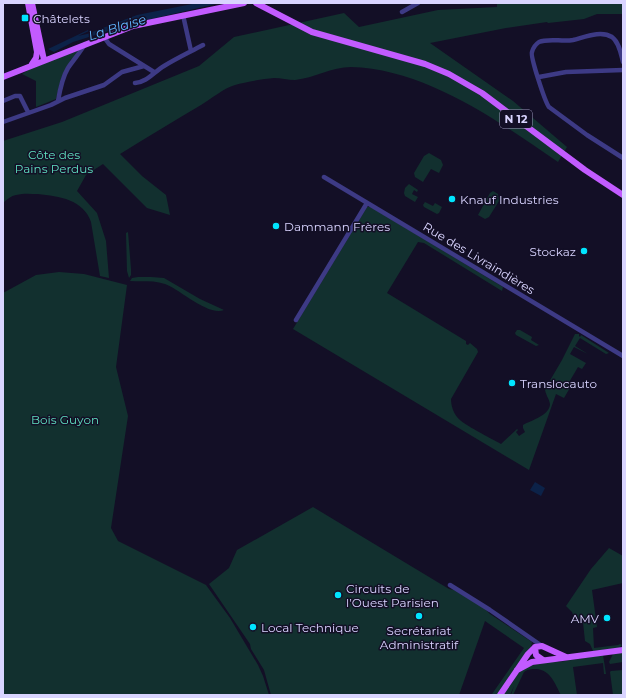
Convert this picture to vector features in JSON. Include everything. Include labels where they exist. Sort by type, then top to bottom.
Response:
[{"type":"main road","points":[[28,3],[36,48],[36,58],[31,65]]},
{"type":"main road","points":[[32,3],[42,61]]},
{"type":"main road","points":[[3,77],[133,26],[244,3]]},
{"type":"main road","name":"N 12","points":[[250,3],[266,10]]},
{"type":"main road","name":"N 12","points":[[256,3],[295,27],[330,42],[403,57],[436,68],[472,87],[585,170],[623,195]]},
{"type":"main road","points":[[36,48],[42,61]]},
{"type":"main road","points":[[500,695],[528,654],[535,647],[542,646],[566,657]]},
{"type":"main road","points":[[535,647],[536,655],[543,660]]},
{"type":"main road","points":[[517,670],[526,664],[543,660],[623,650]]},
{"type":"street","points":[[402,12],[418,3]]},
{"type":"street","points":[[183,15],[191,51]]},
{"type":"street","points":[[623,62],[616,41],[607,35],[602,34],[567,41],[539,42],[531,52],[531,58],[539,77],[546,103],[549,107],[622,158],[623,152]]},
{"type":"street","points":[[104,37],[109,44],[154,72]]},
{"type":"street","points":[[58,101],[60,87],[66,73],[85,44]]},
{"type":"street","points":[[135,83],[143,82],[154,72],[204,45]]},
{"type":"street","points":[[3,122],[104,85],[122,72],[144,66]]},
{"type":"street","points":[[539,77],[566,72],[623,70]]},
{"type":"street","points":[[3,101],[15,96],[20,96],[28,112]]},
{"type":"street","name":"Rue des Livraindières","points":[[324,177],[623,356]]},
{"type":"street","points":[[296,320],[367,203]]},
{"type":"street","points":[[450,585],[490,610],[542,646]]},
{"type":"green space","name":"Côte des Pains Perdus","points":[[497,3],[623,3],[623,14],[597,14],[584,19],[547,22],[506,28],[430,43],[513,101],[567,147],[558,162],[486,114],[434,87],[407,77],[379,70],[344,67],[302,79],[295,80],[270,78],[231,86],[120,154],[142,176],[166,195],[170,215],[147,208],[103,164],[86,175],[77,191],[97,213],[106,241],[109,278],[100,276],[91,222],[88,215],[77,204],[70,200],[38,194],[19,194],[12,196],[3,203],[3,141],[62,122],[199,66],[234,37],[344,13],[359,27],[438,10],[497,7]]},
{"type":"green space","points":[[77,50],[78,55],[70,60],[71,62],[61,79],[56,99],[36,107],[36,81],[22,74],[33,67]]},
{"type":"green space","points":[[429,153],[441,160],[443,165],[439,173],[431,169],[423,182],[415,177],[414,173],[424,156]]},
{"type":"green space","points":[[409,184],[418,190],[417,192],[414,190],[412,194],[418,197],[415,202],[405,196],[404,193],[405,188]]},
{"type":"green space","points":[[493,191],[498,194],[499,201],[489,217],[485,219],[478,215],[490,193]]},
{"type":"green space","points":[[425,202],[433,206],[435,203],[442,207],[439,213],[437,214],[424,207],[423,205]]},
{"type":"green space","points":[[367,207],[371,207],[503,287],[502,291],[424,243],[418,242],[387,293],[466,341],[466,344],[468,345],[470,343],[477,349],[478,352],[451,399],[452,408],[456,415],[460,420],[471,427],[501,444],[517,429],[518,430],[516,432],[519,436],[525,432],[523,425],[540,417],[549,408],[550,404],[545,389],[575,334],[579,334],[580,337],[581,335],[609,353],[606,354],[580,338],[575,346],[588,354],[574,347],[570,354],[586,363],[582,369],[578,367],[568,384],[571,386],[564,398],[556,394],[529,470],[293,329]]},
{"type":"green space","points":[[128,232],[131,269],[131,275],[129,278],[127,271],[126,233]]},
{"type":"green space","name":"Bois Guyon","points":[[59,272],[84,274],[127,285],[116,367],[128,416],[111,528],[118,541],[206,585],[230,618],[258,665],[269,695],[3,695],[3,293],[36,275]]},
{"type":"green space","points":[[132,278],[164,278],[200,299],[224,310],[218,311],[202,306],[165,284],[130,281]]},
{"type":"green space","points":[[517,330],[520,330],[532,337],[531,340],[539,345],[536,346],[516,335],[515,333]]},
{"type":"green space","name":"Circuits de l’Ouest Parisien","points":[[313,507],[449,589],[454,590],[483,607],[490,614],[532,642],[531,648],[497,695],[492,694],[524,648],[485,621],[459,695],[271,695],[264,670],[251,649],[250,644],[209,584],[229,568],[237,550]]},
{"type":"green space","points":[[609,548],[623,556],[623,583],[592,590],[597,627],[593,628],[594,648],[620,644],[622,645],[620,647],[622,647],[593,651],[590,644],[585,641],[583,622],[576,623],[572,612],[566,606],[591,569]]},
{"type":"green space","points":[[623,652],[623,662],[610,664],[609,662],[613,654]]},
{"type":"green space","points":[[603,655],[606,674],[604,674],[603,663],[573,667],[577,695],[561,695],[549,675],[541,670],[530,669],[524,672],[513,695],[511,695],[514,686],[510,695],[502,695],[516,675],[525,667],[552,661],[559,662]]},
{"type":"green space","points":[[623,670],[623,695],[613,695],[610,672]]},
{"type":"water","name":"La Blaise","points":[[197,3],[220,3],[121,26],[73,42],[54,52],[48,49],[88,30],[89,31],[78,36],[137,15]]},
{"type":"water","points":[[535,482],[545,488],[541,496],[530,490]]},
{"type":"place","name":"Châtelets","points":[[25,18]]},
{"type":"place","name":"Knauf Industries","points":[[452,199]]},
{"type":"place","name":"Dammann Frères","points":[[276,226]]},
{"type":"place","name":"Stockaz","points":[[584,251]]},
{"type":"place","name":"Translocauto","points":[[512,383]]},
{"type":"place","name":"Circuits de l’Ouest Parisien","points":[[338,595]]},
{"type":"place","name":"Secrétariat Administratif","points":[[419,616]]},
{"type":"place","name":"AMV","points":[[607,618]]},
{"type":"place","name":"Local Technique","points":[[253,627]]}]
